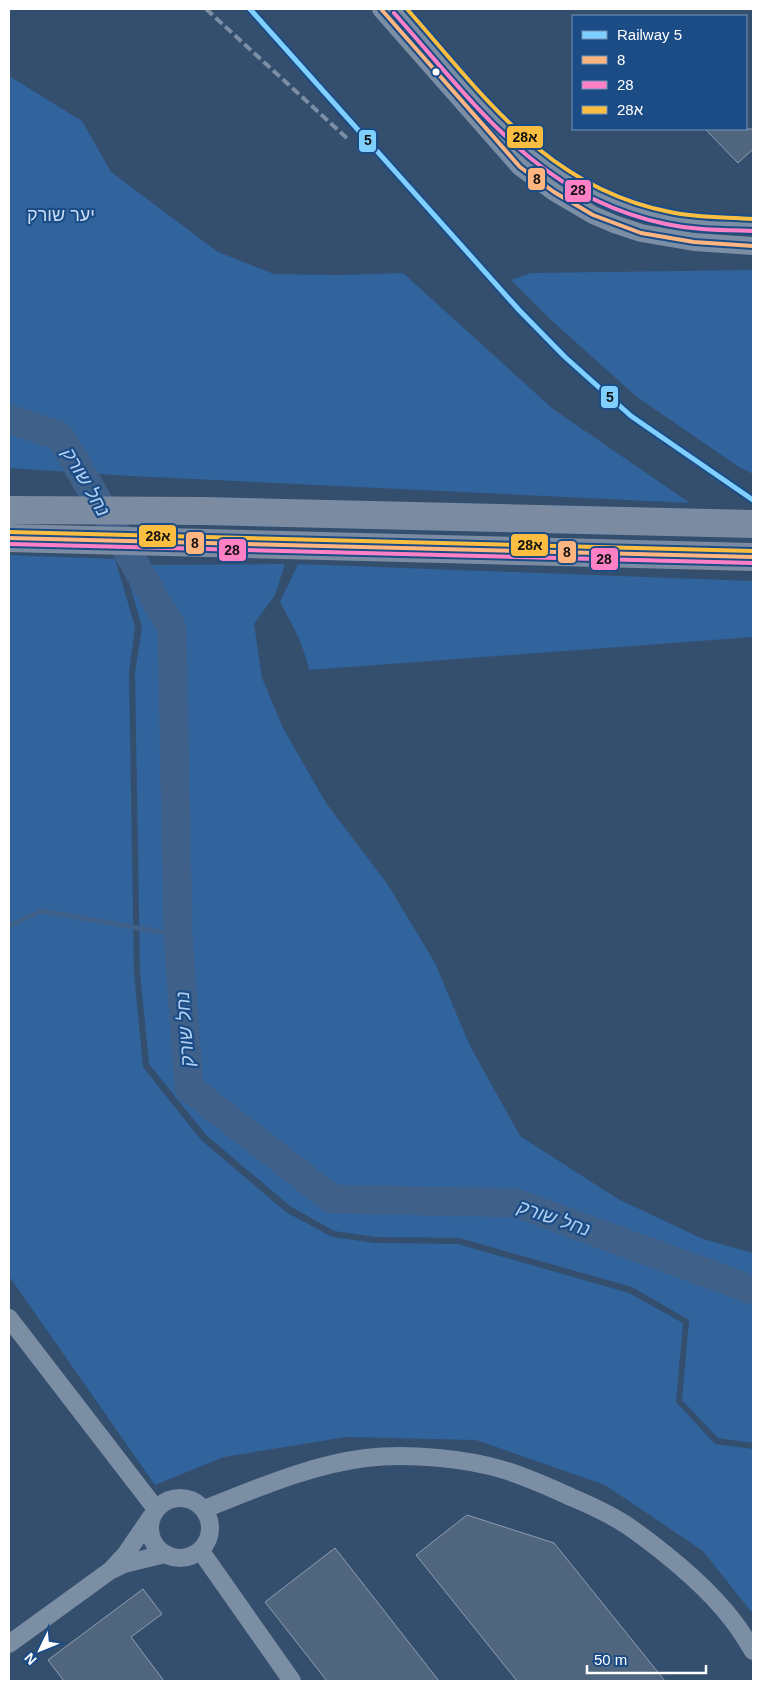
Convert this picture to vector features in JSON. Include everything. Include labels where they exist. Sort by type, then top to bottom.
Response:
[{"type":"highway","points":[[20,511],[203,511],[679,524],[753,524]]},
{"type":"highway","points":[[9,538],[753,557]]},
{"type":"street","points":[[381,9],[520,167],[554,192],[594,215],[641,233],[694,242],[753,246]]},
{"type":"street","points":[[399,9],[516,140],[538,158],[571,180],[634,210],[689,221],[753,225]]},
{"type":"street","points":[[9,1318],[154,1513]]},
{"type":"street","points":[[204,1509],[321,1466],[366,1458],[454,1459],[504,1470],[594,1507],[626,1526],[669,1558],[707,1592],[733,1622],[753,1650]]},
{"type":"street","points":[[111,1570],[124,1555],[154,1513],[163,1502],[171,1498],[189,1499],[204,1509],[210,1526],[206,1543],[193,1555],[185,1558],[176,1558],[165,1554],[155,1545],[150,1536],[149,1526],[154,1513]]},
{"type":"street","points":[[200,1550],[292,1681]]},
{"type":"street","points":[[9,1644],[111,1570],[124,1564],[165,1554]]},
{"type":"green space","name":"יער שורק","points":[[9,76],[82,121],[111,172],[218,252],[274,274],[339,275],[403,273],[553,409],[690,503],[130,476],[9,468]]},
{"type":"green space","points":[[753,270],[753,474],[739,467],[637,397],[551,320],[511,280],[531,273]]},
{"type":"green space","points":[[9,555],[115,559],[135,627],[129,672],[134,973],[143,1067],[201,1140],[286,1212],[332,1237],[375,1243],[458,1244],[629,1293],[683,1323],[676,1402],[715,1444],[753,1449],[753,1614],[703,1551],[605,1485],[476,1440],[346,1437],[224,1457],[155,1485],[9,1276]]},
{"type":"green space","points":[[285,564],[275,595],[254,624],[262,678],[283,728],[326,803],[388,885],[435,963],[470,1046],[520,1136],[618,1199],[703,1239],[753,1253],[753,1443],[718,1438],[682,1400],[689,1320],[632,1287],[459,1238],[376,1237],[334,1231],[290,1206],[206,1135],[149,1064],[140,973],[135,673],[142,627],[124,565]]},
{"type":"green space","points":[[298,564],[753,581],[753,637],[309,670],[301,643],[280,602]]},
{"type":"building","points":[[753,129],[753,149],[738,163],[706,130]]},
{"type":"building","points":[[467,1515],[554,1543],[665,1681],[517,1681],[416,1555]]},
{"type":"building","points":[[335,1548],[439,1681],[327,1681],[265,1602]]},
{"type":"building","points":[[143,1589],[162,1614],[131,1637],[164,1681],[64,1681],[48,1660]]},
{"type":"waterway","name":"נחל שורק","points":[[9,419],[60,436],[172,628],[178,935],[189,1088],[332,1199],[516,1203],[753,1290]]},
{"type":"waterway","points":[[9,926],[42,911],[178,935]]},
{"type":"railway","points":[[206,9],[349,140]]},
{"type":"rail line","name":"5","points":[[250,9],[519,310],[565,357],[631,416],[753,500]]},
{"type":"transit line","name":"8","points":[[381,9],[520,167],[554,192],[593,215],[641,233],[694,242],[753,246]]},
{"type":"transit line","name":"28א","points":[[407,9],[463,74],[521,134],[553,160],[588,182],[627,200],[670,212],[753,219]]},
{"type":"transit line","name":"28","points":[[394,13],[482,113],[513,143],[545,170],[581,193],[621,211],[666,224],[698,229],[753,231]]},
{"type":"transit line","name":"28א","points":[[9,532],[753,551]]},
{"type":"transit line","name":"8","points":[[9,538],[753,557]]},
{"type":"transit line","name":"28","points":[[9,544],[753,563]]}]
